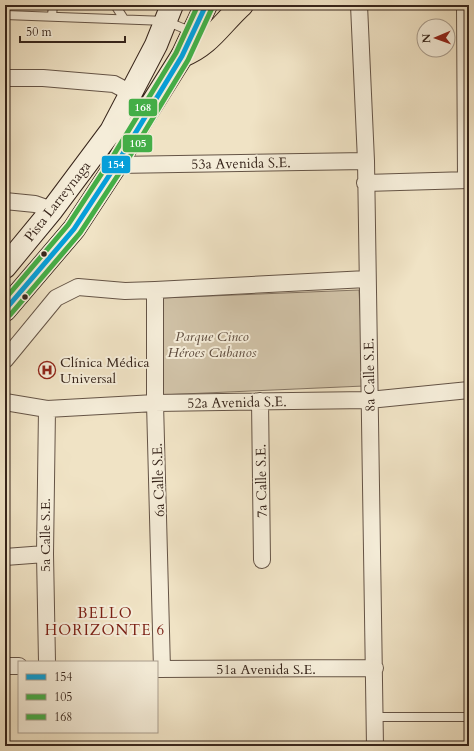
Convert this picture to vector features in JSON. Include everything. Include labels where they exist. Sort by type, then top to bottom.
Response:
[{"type":"main road","name":"Pista Larreynaga","points":[[5,310],[74,230],[116,165],[142,118],[182,56],[206,5]]},
{"type":"main road","points":[[182,56],[206,44],[242,5]]},
{"type":"main road","name":"Pista Larreynaga","points":[[5,268],[52,210],[111,131],[169,13]]},
{"type":"street","name":"8a Calle S.E.","points":[[359,5],[366,160],[365,183],[375,668],[375,746]]},
{"type":"street","points":[[365,183],[468,180],[465,5]]},
{"type":"street","points":[[5,78],[43,78],[114,84],[131,93]]},
{"type":"street","name":"53a Avenida S.E.","points":[[116,165],[366,160]]},
{"type":"street","points":[[5,201],[35,204],[52,210]]},
{"type":"street","points":[[5,360],[56,298],[78,287],[124,291],[368,279]]},
{"type":"street","name":"6a Calle S.E.","points":[[155,290],[155,403],[160,669]]},
{"type":"street","name":"52a Avenida S.E.","points":[[5,402],[47,408],[155,403],[369,400],[469,390]]},
{"type":"street","name":"7a Calle S.E.","points":[[260,401],[262,560]]},
{"type":"street","name":"5a Calle S.E.","points":[[47,408],[45,554],[47,661]]},
{"type":"street","points":[[5,557],[45,554]]},
{"type":"street","points":[[5,666],[18,666]]},
{"type":"street","name":"51a Avenida S.E.","points":[[160,669],[375,668]]},
{"type":"lane","points":[[52,16],[53,5]]},
{"type":"lane","points":[[114,5],[124,19]]},
{"type":"lane","points":[[5,15],[124,19],[169,13],[193,32]]},
{"type":"lane","points":[[375,717],[469,717]]},
{"type":"green space","name":"Parque Cinco Héroes Cubanos","points":[[359,290],[364,386],[160,395],[160,298]]},
{"type":"transit line","name":"168","points":[[5,299],[68,225],[110,161],[176,53],[198,5]]},
{"type":"transit line","name":"154","points":[[5,310],[74,229],[116,165],[182,56],[206,5]]},
{"type":"transit line","name":"105","points":[[10,315],[80,233],[122,169],[188,60],[212,8]]},
{"type":"place","name":"Clínica Médica Universal","points":[[47,370]]},
{"type":"district","name":"BELLO HORIZONTE 6","points":[[105,622]]}]
